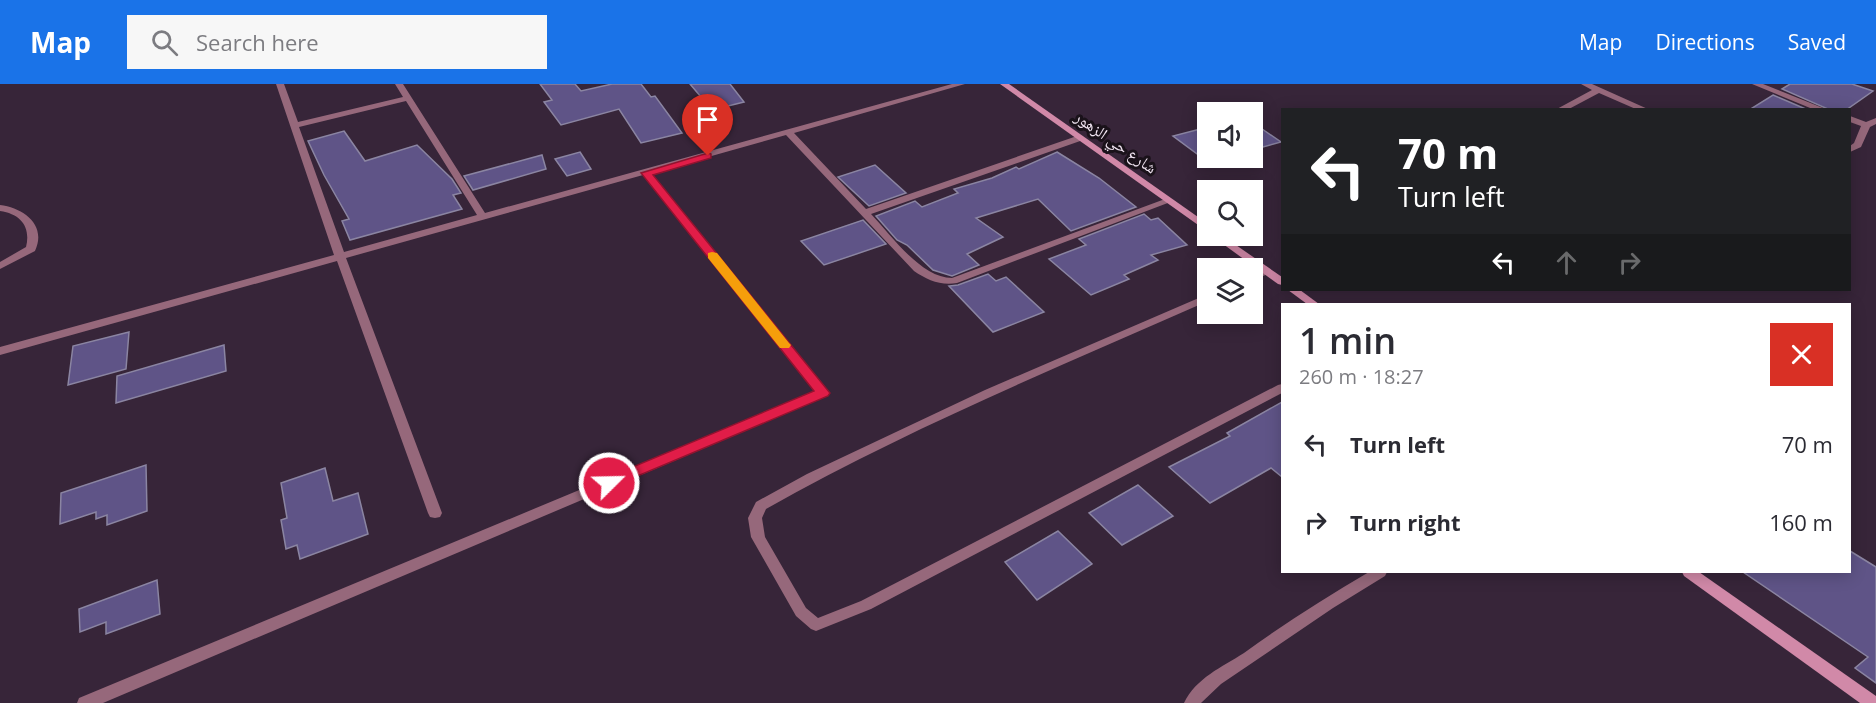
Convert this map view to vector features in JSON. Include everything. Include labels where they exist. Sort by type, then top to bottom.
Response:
[{"type":"street","points":[[280,84],[340,256],[435,513]]},
{"type":"street","points":[[399,84],[483,217]]},
{"type":"street","points":[[0,351],[961,84]]},
{"type":"street","name":"شارع حي الزهور","points":[[1004,84],[1197,221]]},
{"type":"street","points":[[1585,84],[1641,108]]},
{"type":"street","points":[[1756,84],[1819,108]]},
{"type":"street","points":[[1563,108],[1599,90]]},
{"type":"street","points":[[296,125],[408,98]]},
{"type":"street","points":[[1851,119],[1866,125],[1876,121]]},
{"type":"street","points":[[1851,149],[1858,146],[1866,125]]},
{"type":"street","points":[[789,133],[918,269],[942,282],[953,281],[1168,201]]},
{"type":"street","points":[[864,213],[1080,138]]},
{"type":"street","points":[[85,703],[823,393],[646,173]]},
{"type":"street","points":[[0,208],[21,213],[28,220],[34,239],[31,249],[0,266]]},
{"type":"street","points":[[1231,246],[1281,281]]},
{"type":"street","points":[[1263,273],[1267,271]]},
{"type":"street","points":[[1294,291],[1312,303]]},
{"type":"street","points":[[1197,302],[989,393],[812,477],[761,506],[755,518],[758,537],[801,612],[816,625],[866,605],[1281,389]]},
{"type":"street","points":[[1192,703],[1197,694],[1320,607],[1378,573]]},
{"type":"street","points":[[1690,573],[1873,703]]},
{"type":"building","points":[[540,84],[575,84],[581,91],[612,84],[641,84],[651,97],[655,96],[682,133],[641,143],[619,109],[561,125],[544,102],[552,100]]},
{"type":"building","points":[[690,84],[730,84],[744,102],[712,110]]},
{"type":"building","points":[[1790,84],[1852,84],[1873,91],[1849,108],[1825,108],[1782,89]]},
{"type":"building","points":[[1773,95],[1803,108],[1752,108]]},
{"type":"building","points":[[1197,130],[1197,154],[1173,136]]},
{"type":"building","points":[[1263,130],[1281,142],[1263,147]]},
{"type":"building","points":[[344,131],[365,161],[417,145],[452,179],[461,193],[453,195],[462,209],[350,240],[342,221],[349,219],[308,141]]},
{"type":"building","points":[[580,152],[591,169],[567,176],[555,159]]},
{"type":"building","points":[[1057,152],[1099,178],[1136,207],[1071,231],[1038,199],[976,218],[1003,237],[967,254],[979,265],[952,276],[933,270],[907,245],[897,240],[876,216],[915,201],[922,207],[958,193],[954,189],[992,178],[1016,167],[1019,169]]},
{"type":"building","points":[[542,155],[546,169],[473,190],[464,176]]},
{"type":"building","points":[[875,165],[906,193],[869,206],[838,177]]},
{"type":"building","points":[[1144,214],[1151,220],[1158,218],[1187,245],[1151,255],[1158,260],[1124,275],[1129,279],[1091,295],[1049,259],[1086,245],[1079,239]]},
{"type":"building","points":[[863,220],[886,244],[824,265],[801,241]]},
{"type":"building","points":[[988,274],[996,281],[1006,277],[1044,312],[993,332],[949,286]]},
{"type":"building","points":[[129,332],[126,369],[68,385],[73,346]]},
{"type":"building","points":[[224,345],[226,371],[116,403],[117,376]]},
{"type":"building","points":[[1281,403],[1281,476],[1271,468],[1210,503],[1169,467],[1230,436],[1227,433]]},
{"type":"building","points":[[146,465],[147,511],[107,525],[107,515],[96,519],[96,512],[60,524],[61,493]]},
{"type":"building","points":[[325,468],[333,501],[358,493],[368,534],[300,559],[297,545],[286,549],[281,520],[287,518],[281,483]]},
{"type":"building","points":[[1138,485],[1173,516],[1122,545],[1089,513]]},
{"type":"building","points":[[1058,531],[1092,564],[1037,600],[1005,562]]},
{"type":"building","points":[[1851,552],[1876,567],[1876,683],[1855,668],[1868,657],[1744,573],[1851,573]]},
{"type":"building","points":[[157,580],[160,614],[106,634],[106,622],[80,632],[79,609]]},
{"type":"slow traffic","points":[[712,255],[785,345]]},
{"type":"route","points":[[609,483],[823,393],[646,173],[708,156]]}]
